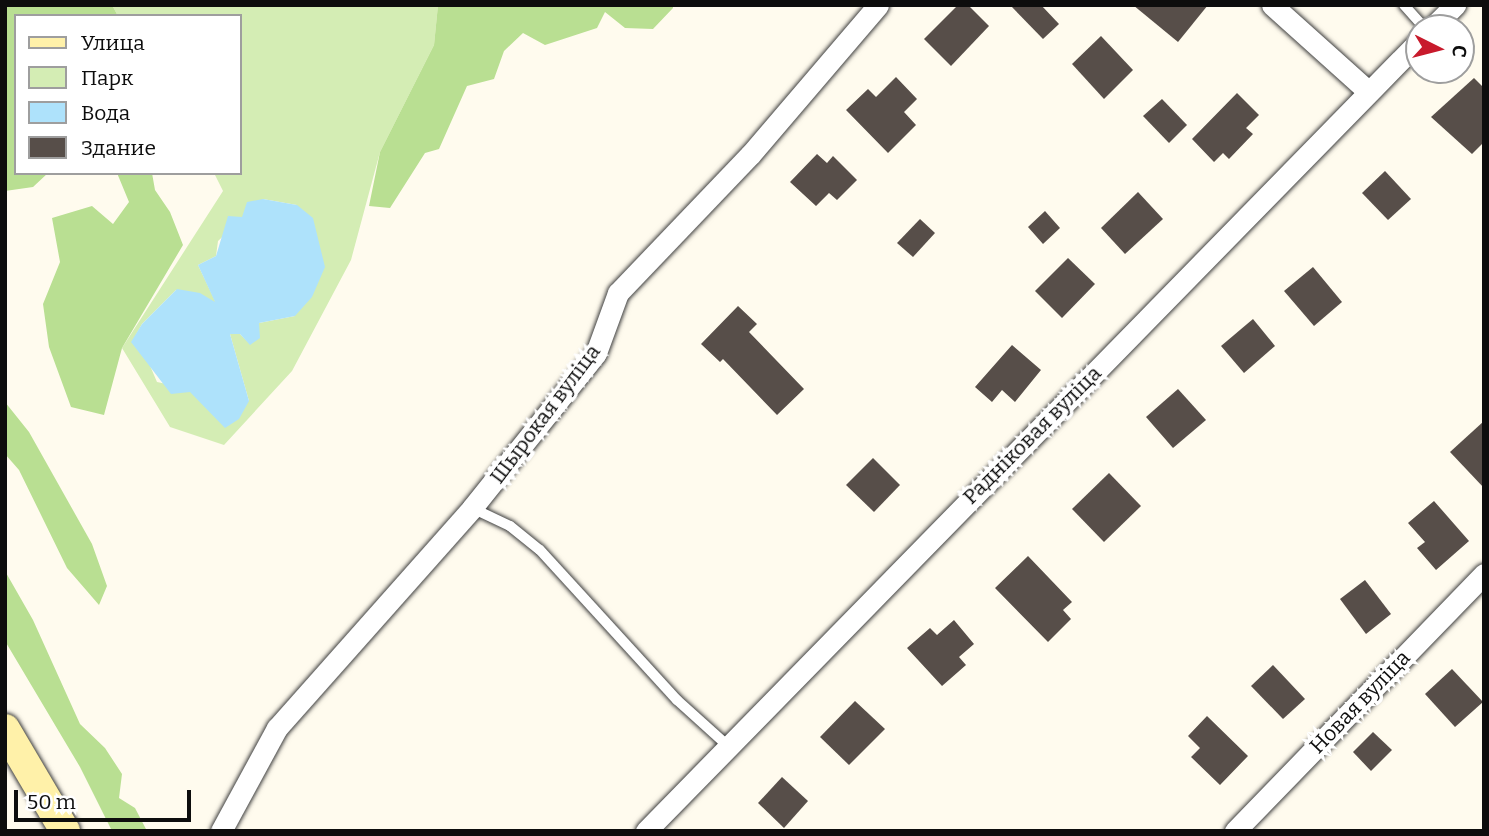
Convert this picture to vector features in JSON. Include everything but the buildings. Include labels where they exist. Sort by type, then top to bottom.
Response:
[{"type":"main road","points":[[5,729],[65,831]]},
{"type":"street","points":[[849,5],[871,13]]},
{"type":"street","points":[[1272,5],[1369,92]]},
{"type":"street","name":"Шырокая вуліца","points":[[221,831],[277,728],[472,509],[596,353],[618,293],[750,155],[871,13]]},
{"type":"street","name":"Радніковая вуліца","points":[[646,831],[727,745],[1405,55]]},
{"type":"street","name":"Новая вуліца","points":[[1235,831],[1484,574]]},
{"type":"lane","points":[[472,509],[510,526],[540,550],[677,700],[727,745]]},
{"type":"green space","points":[[5,5],[112,5],[117,14],[14,14],[14,175],[46,175],[33,187],[5,191]]},
{"type":"green space","points":[[112,5],[438,5],[434,45],[380,152],[351,260],[292,371],[224,445],[170,427],[122,348],[223,191],[215,175],[242,175],[242,14],[117,14]],"holes":[[[263,199],[297,205],[295,316],[259,323],[250,344],[240,334],[230,334],[249,401],[157,382],[148,361],[132,342],[142,324],[176,290],[216,303],[198,265],[216,256],[218,241]]]},
{"type":"green space","points":[[438,5],[673,5],[673,8],[653,29],[625,28],[605,12],[597,28],[545,45],[523,33],[504,51],[494,79],[467,86],[439,149],[425,153],[390,208],[369,206],[380,152],[434,45]]},
{"type":"green space","points":[[118,175],[152,175],[155,190],[170,212],[183,245],[122,348],[104,415],[71,407],[49,347],[43,304],[60,262],[52,218],[92,206],[113,224],[129,202]]},
{"type":"green space","points":[[5,402],[29,432],[92,544],[107,586],[99,605],[67,568],[19,470],[5,454]]},
{"type":"green space","points":[[5,571],[33,620],[80,724],[105,748],[122,774],[119,798],[135,808],[147,831],[112,831],[80,767],[5,641]]},
{"type":"water","points":[[263,199],[297,205],[313,218],[325,267],[312,297],[295,316],[259,323],[260,338],[250,345],[240,334],[230,334],[249,401],[239,419],[225,428],[190,392],[171,394],[131,342],[142,324],[177,289],[200,293],[215,302],[198,265],[216,256],[228,216],[242,217],[247,202]]}]
